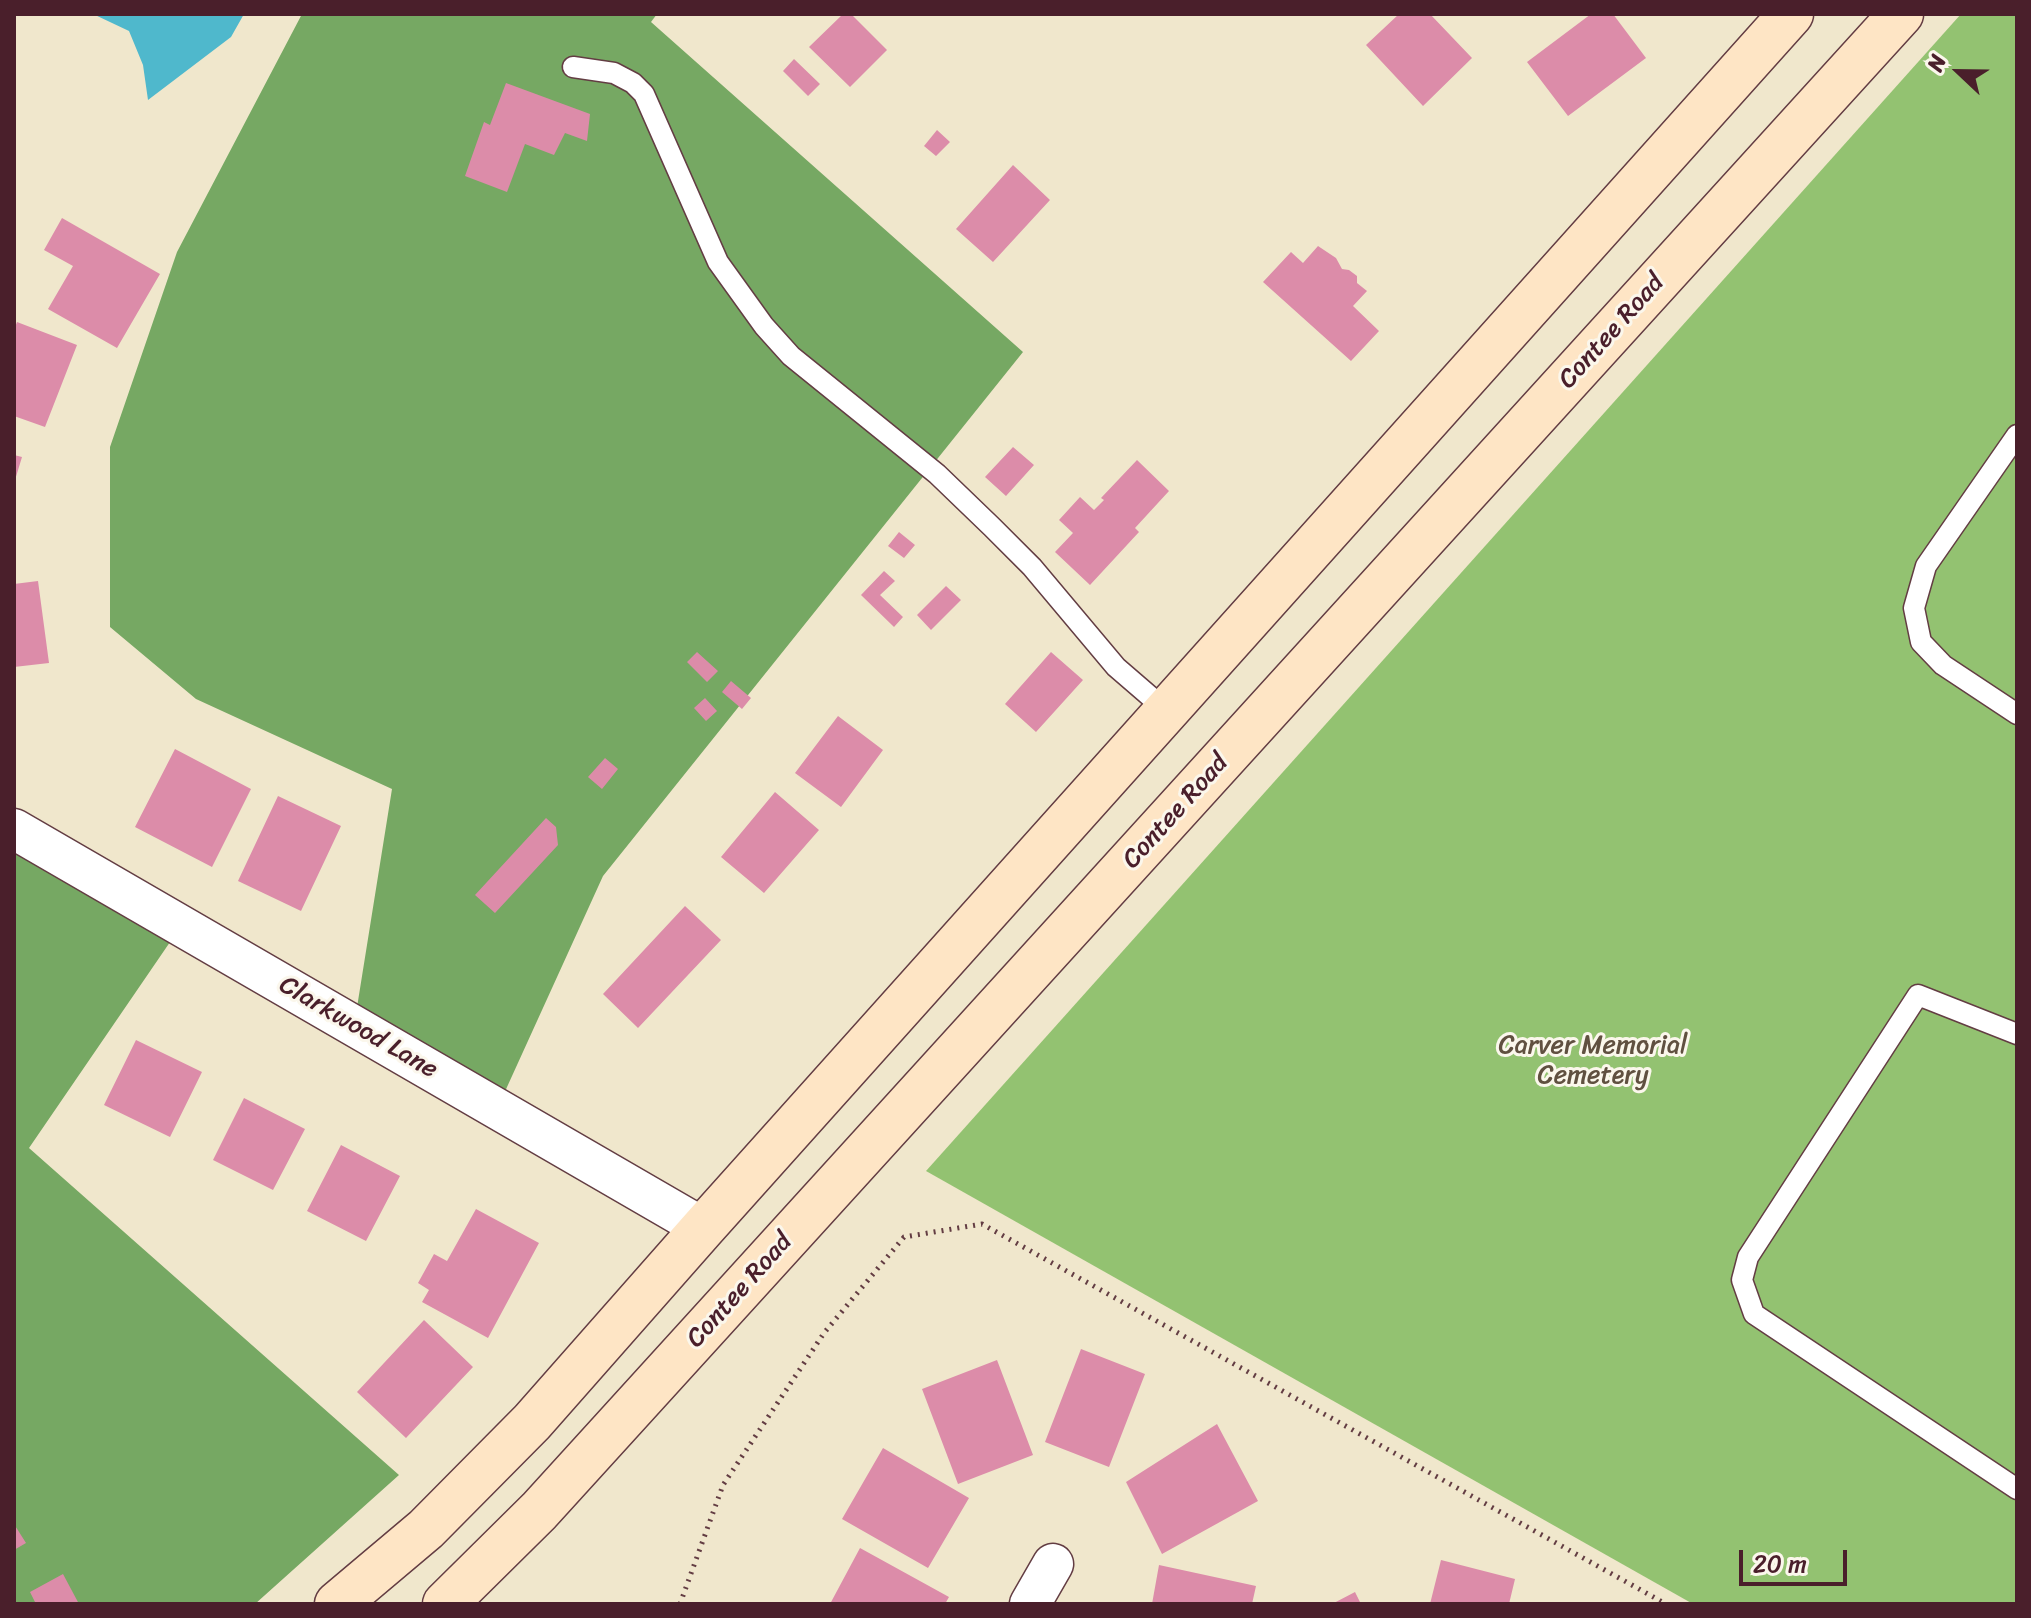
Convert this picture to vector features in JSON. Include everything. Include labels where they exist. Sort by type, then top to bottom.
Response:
[{"type":"street","points":[[337,1604],[426,1529],[532,1422],[1791,14]]},
{"type":"street","name":"Contee Road","points":[[445,1604],[539,1511],[1901,14]]},
{"type":"street","name":"Clarkwood Lane","points":[[14,829],[703,1228]]},
{"type":"street","points":[[1030,1604],[1053,1564]]},
{"type":"lane","points":[[573,67],[614,73],[633,83],[644,94],[718,262],[764,326],[791,356],[937,474],[1032,567],[1116,667],[1167,711]]},
{"type":"lane","points":[[2017,435],[1926,566],[1914,608],[1921,642],[1943,665],[2017,714]]},
{"type":"lane","points":[[2017,1034],[1918,995],[1748,1257],[1742,1280],[1754,1314],[2017,1489]]},
{"type":"path","points":[[680,1604],[723,1485],[824,1333],[904,1237],[982,1224],[1666,1604]]},
{"type":"green space","points":[[302,14],[657,14],[651,22],[1023,352],[603,876],[497,1109],[354,1026],[392,789],[196,699],[110,627],[110,447],[177,252]]},
{"type":"green space","name":"Carver Memorial Cemetery","points":[[1961,14],[2017,14],[2017,1604],[1693,1604],[926,1171]]},
{"type":"green space","points":[[14,829],[181,926],[29,1148],[399,1475],[255,1604],[14,1604]]},
{"type":"water","points":[[93,14],[244,14],[231,37],[148,100],[143,65],[129,31]]},
{"type":"building","points":[[843,14],[851,14],[887,50],[850,87],[809,47]]},
{"type":"building","points":[[1399,14],[1430,14],[1472,58],[1423,106],[1366,45]]},
{"type":"building","points":[[1591,14],[1613,14],[1646,58],[1568,116],[1527,62]]},
{"type":"building","points":[[794,59],[820,84],[808,96],[783,71]]},
{"type":"building","points":[[506,83],[590,114],[587,141],[565,133],[554,155],[525,144],[507,192],[465,176],[484,122],[490,125]]},
{"type":"building","points":[[937,130],[950,142],[936,156],[924,146]]},
{"type":"building","points":[[1013,165],[1050,200],[993,262],[956,229]]},
{"type":"building","points":[[62,218],[160,274],[117,348],[48,309],[73,266],[44,250]]},
{"type":"building","points":[[1318,246],[1336,258],[1342,269],[1357,276],[1357,283],[1367,291],[1353,306],[1379,331],[1351,361],[1263,282],[1291,252],[1303,263]]},
{"type":"building","points":[[17,322],[77,345],[45,427],[14,416],[14,330]]},
{"type":"building","points":[[1013,447],[1034,465],[1006,496],[985,477]]},
{"type":"building","points":[[14,455],[22,457],[15,480],[14,480]]},
{"type":"building","points":[[1137,460],[1169,491],[1135,528],[1139,532],[1090,585],[1055,552],[1073,533],[1059,520],[1080,497],[1094,510],[1104,500],[1101,498]]},
{"type":"building","points":[[899,532],[915,545],[904,558],[888,546]]},
{"type":"building","points":[[884,571],[895,581],[880,595],[903,617],[894,627],[861,595]]},
{"type":"building","points":[[38,581],[49,663],[14,667],[14,584]]},
{"type":"building","points":[[946,586],[961,600],[931,630],[917,615]]},
{"type":"building","points":[[697,652],[718,671],[707,682],[687,662]]},
{"type":"building","points":[[1051,652],[1083,680],[1036,732],[1005,704]]},
{"type":"building","points":[[731,681],[751,698],[742,709],[722,692]]},
{"type":"building","points":[[705,698],[717,711],[706,721],[694,708]]},
{"type":"building","points":[[838,716],[883,750],[841,807],[795,773]]},
{"type":"building","points":[[175,749],[251,789],[212,867],[135,827]]},
{"type":"building","points":[[605,758],[618,769],[602,789],[588,777]]},
{"type":"building","points":[[775,792],[819,830],[764,893],[721,857]]},
{"type":"building","points":[[278,796],[341,826],[301,911],[238,881]]},
{"type":"building","points":[[546,818],[556,827],[558,845],[495,913],[475,895]]},
{"type":"building","points":[[685,906],[721,940],[638,1028],[603,994]]},
{"type":"building","points":[[136,1040],[202,1072],[170,1137],[104,1105]]},
{"type":"building","points":[[244,1098],[305,1129],[273,1190],[213,1160]]},
{"type":"building","points":[[341,1145],[400,1176],[366,1241],[307,1211]]},
{"type":"building","points":[[476,1209],[539,1243],[488,1338],[422,1302],[429,1290],[418,1283],[434,1254],[447,1261]]},
{"type":"building","points":[[424,1320],[473,1367],[406,1438],[357,1392]]},
{"type":"building","points":[[1081,1349],[1145,1374],[1109,1467],[1045,1442]]},
{"type":"building","points":[[997,1360],[1033,1455],[958,1484],[922,1389]]},
{"type":"building","points":[[1217,1424],[1258,1501],[1162,1554],[1126,1482]]},
{"type":"building","points":[[883,1448],[969,1498],[928,1568],[842,1519]]},
{"type":"building","points":[[14,1524],[26,1543],[14,1550]]},
{"type":"building","points":[[860,1548],[949,1597],[945,1604],[830,1604]]},
{"type":"building","points":[[1441,1560],[1515,1579],[1509,1604],[1430,1604]]},
{"type":"building","points":[[1159,1565],[1256,1586],[1252,1604],[1152,1604]]},
{"type":"building","points":[[63,1574],[79,1604],[36,1604],[30,1592]]},
{"type":"building","points":[[1355,1592],[1361,1604],[1332,1604]]}]
